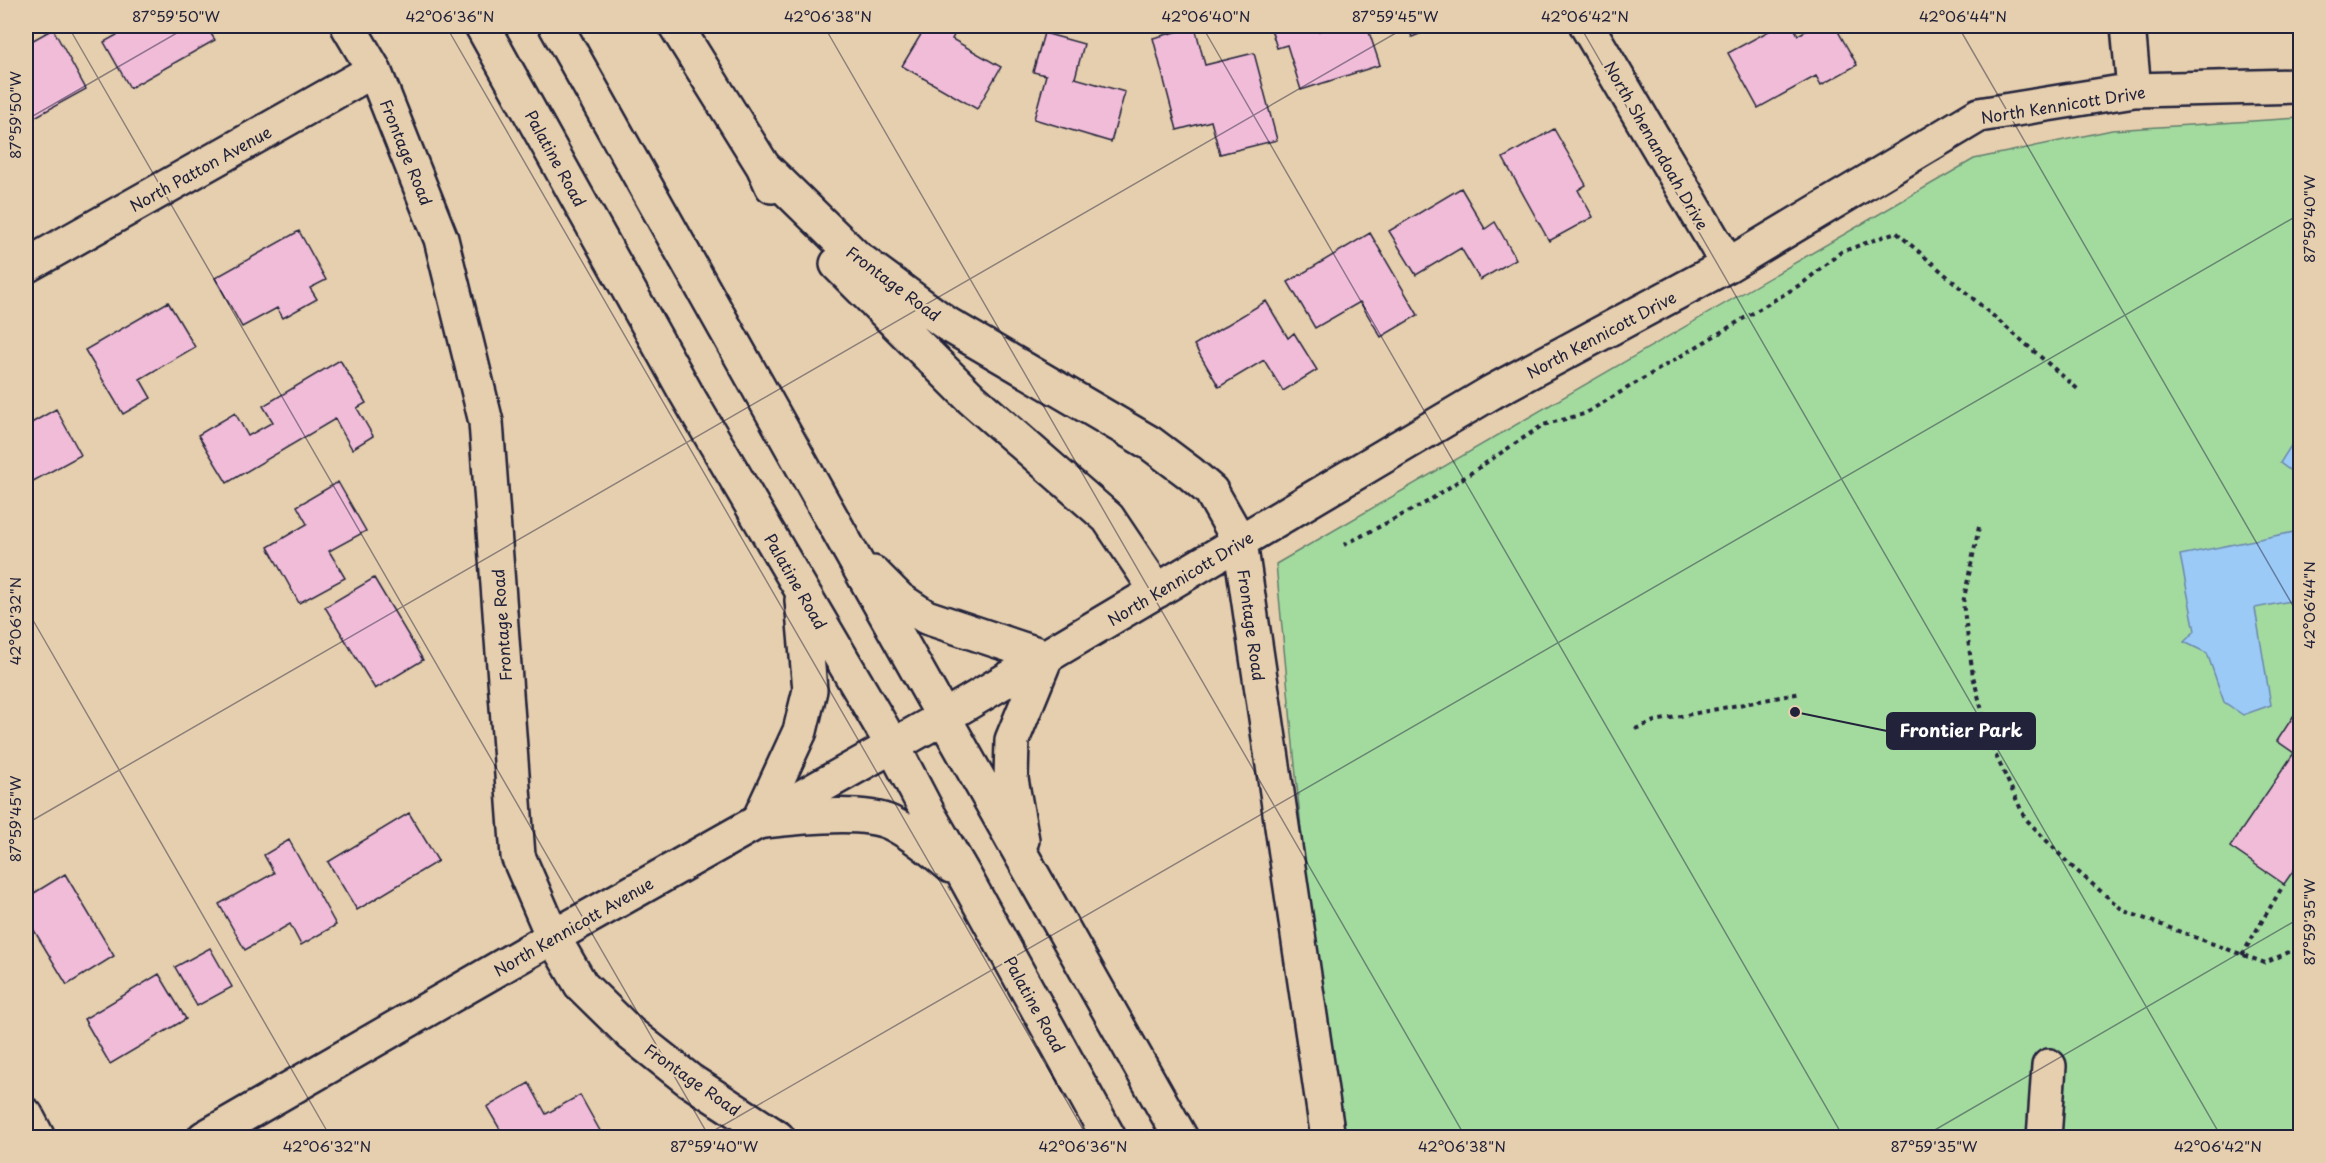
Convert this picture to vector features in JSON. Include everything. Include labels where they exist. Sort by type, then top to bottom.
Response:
[{"type":"main road","name":"Frontage Road","points":[[348,26],[374,70],[441,239],[486,422],[518,856],[553,937],[581,985],[631,1035],[689,1080],[778,1137]]},
{"type":"main road","name":"Palatine Road","points":[[482,26],[686,393],[893,746],[1108,1137]]},
{"type":"main road","points":[[556,26],[1181,1137]]},
{"type":"main road","name":"Frontage Road","points":[[676,26],[762,166],[782,208],[972,399],[1108,518],[1157,591]]},
{"type":"main road","name":"North Shenandoah Drive","points":[[1587,26],[1728,265]]},
{"type":"main road","points":[[2128,26],[2134,90]]},
{"type":"main road","name":"North Patton Avenue","points":[[26,266],[374,70]]},
{"type":"main road","name":"North Kennicott Drive","points":[[944,717],[1492,392],[1728,265],[1979,115],[2134,90],[2301,86]]},
{"type":"main road","name":"Frontage Road","points":[[762,166],[856,257],[947,324],[1150,443],[1211,491],[1240,543],[1328,1137]]},
{"type":"main road","points":[[850,551],[899,599],[926,617],[1046,657],[1012,740],[1011,779],[1026,862]]},
{"type":"main road","points":[[758,822],[800,731],[810,690],[801,588]]},
{"type":"main road","name":"North Kennicott Avenue","points":[[204,1137],[944,717]]},
{"type":"main road","points":[[758,822],[811,816],[864,818],[889,822],[918,839],[965,877]]},
{"type":"main road","points":[[2044,1137],[2049,1066]]},
{"type":"main road","points":[[26,1115],[38,1137]]},
{"type":"path","points":[[1344,546],[1427,502],[1543,425],[1584,414],[1803,283],[1841,252],[1896,232],[2080,391]]},
{"type":"path","points":[[1979,527],[1963,603],[1973,676],[1991,745],[2025,818],[2070,865],[2124,911],[2265,963],[2301,947]]},
{"type":"path","points":[[1635,729],[1655,721],[1801,693]]},
{"type":"path","points":[[2242,955],[2284,884]]},
{"type":"green space","points":[[2300,118],[2300,1137],[1346,1137],[1304,860],[1276,564],[1974,159],[2112,130]]},
{"type":"water","points":[[2300,431],[2300,478],[2280,463]]},
{"type":"water","points":[[2299,531],[2300,599],[2255,608],[2271,705],[2243,715],[2224,702],[2207,653],[2184,642],[2195,631],[2180,555]]},
{"type":"building","points":[[133,26],[206,26],[215,40],[130,88],[104,42]]},
{"type":"building","points":[[926,26],[959,26],[952,39],[1001,67],[977,109],[902,66]]},
{"type":"building","points":[[1270,26],[1316,26],[1318,31],[1336,26],[1367,26],[1380,65],[1301,90],[1287,45],[1277,48]]},
{"type":"building","points":[[1407,26],[1439,26],[1412,37]]},
{"type":"building","points":[[1778,26],[1793,26],[1798,35],[1815,26],[1835,26],[1857,65],[1821,85],[1816,76],[1758,108],[1728,53]]},
{"type":"building","points":[[1195,27],[1205,65],[1254,53],[1277,140],[1220,154],[1211,121],[1177,130],[1153,38]]},
{"type":"building","points":[[53,29],[86,89],[26,122],[26,63],[31,60],[26,44]]},
{"type":"building","points":[[1044,33],[1084,44],[1075,78],[1125,92],[1111,142],[1034,119],[1046,75],[1033,72]]},
{"type":"building","points":[[1554,129],[1586,185],[1578,190],[1593,217],[1549,241],[1503,158]]},
{"type":"building","points":[[1461,188],[1485,229],[1495,222],[1516,259],[1480,280],[1461,248],[1416,275],[1389,231]]},
{"type":"building","points":[[299,231],[326,280],[310,288],[317,299],[283,318],[277,308],[242,327],[215,278]]},
{"type":"building","points":[[1370,233],[1418,315],[1381,337],[1360,302],[1315,328],[1288,282]]},
{"type":"building","points":[[1266,301],[1288,338],[1294,333],[1317,370],[1283,391],[1264,360],[1219,387],[1194,345]]},
{"type":"building","points":[[168,302],[195,347],[140,379],[151,398],[123,414],[85,350]]},
{"type":"building","points":[[340,360],[366,403],[357,408],[373,436],[352,449],[335,419],[227,483],[198,435],[235,413],[248,436],[273,422],[263,406]]},
{"type":"building","points":[[56,409],[81,455],[26,485],[26,426]]},
{"type":"building","points":[[338,482],[366,531],[329,551],[345,578],[299,603],[268,547],[307,524],[297,506]]},
{"type":"building","points":[[374,578],[423,660],[375,689],[325,607]]},
{"type":"building","points":[[2300,706],[2300,861],[2284,884],[2230,847],[2294,753],[2277,741]]},
{"type":"building","points":[[409,813],[438,861],[357,910],[328,862]]},
{"type":"building","points":[[289,840],[336,925],[301,945],[290,924],[245,950],[219,904],[274,873],[264,855]]},
{"type":"building","points":[[65,874],[114,956],[67,985],[26,917],[26,898]]},
{"type":"building","points":[[210,948],[232,987],[197,1006],[175,967]]},
{"type":"building","points":[[159,974],[186,1019],[110,1064],[84,1019]]},
{"type":"building","points":[[529,1083],[546,1114],[580,1095],[604,1138],[505,1138],[487,1107]]},
{"type":"place","name":"Frontier Park","points":[[1795,712]]}]
